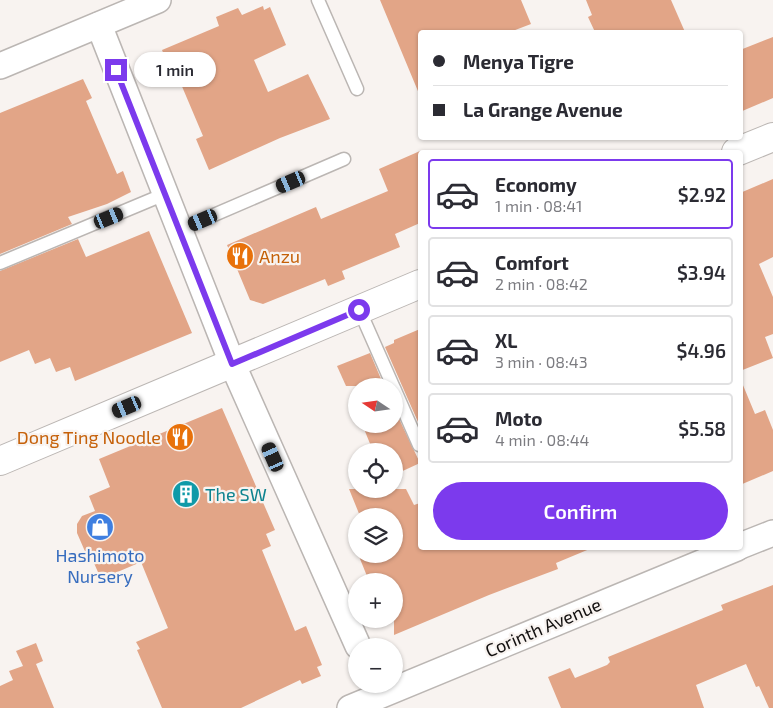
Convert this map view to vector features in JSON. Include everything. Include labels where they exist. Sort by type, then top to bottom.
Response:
[{"type":"street","points":[[0,66],[158,0]]},
{"type":"street","points":[[99,25],[232,364],[354,638]]},
{"type":"street","points":[[741,150],[773,137]]},
{"type":"street","points":[[0,461],[418,285]]},
{"type":"street","name":"Corinth Avenue","points":[[743,545],[773,533]]},
{"type":"street","name":"Corinth Avenue","points":[[350,708],[731,550]]},
{"type":"lane","points":[[318,0],[357,89]]},
{"type":"lane","points":[[179,230],[344,159]]},
{"type":"lane","points":[[0,263],[165,194]]},
{"type":"lane","points":[[359,310],[389,378]]},
{"type":"lane","points":[[403,409],[418,443]]},
{"type":"building","points":[[380,0],[521,0],[531,24],[515,30],[418,30],[418,91]]},
{"type":"building","points":[[586,0],[671,0],[684,30],[594,30],[588,17],[592,15]]},
{"type":"building","points":[[263,6],[264,10],[270,7],[286,45],[254,60],[268,92],[308,74],[330,119],[280,138],[209,170],[196,139],[203,136],[178,77],[174,79],[162,50],[219,26],[216,17],[238,8],[242,15]]},
{"type":"building","points":[[773,37],[773,98],[743,111],[743,49]]},
{"type":"building","points":[[83,79],[92,98],[86,101],[117,174],[123,171],[131,192],[107,204],[68,217],[72,224],[0,254],[0,113]]},
{"type":"building","points":[[418,152],[418,224],[395,234],[400,247],[342,271],[345,279],[328,286],[325,279],[263,304],[250,300],[227,245],[316,207],[321,219],[388,191],[379,169]]},
{"type":"building","points":[[773,179],[773,257],[759,264],[773,297],[773,334],[765,337],[773,358],[743,370],[743,192]]},
{"type":"building","points":[[149,231],[192,333],[75,381],[70,367],[56,372],[50,358],[35,364],[29,350],[0,362],[0,271],[78,239],[86,257]]},
{"type":"building","points":[[418,330],[418,422],[403,388],[403,378],[399,378],[385,347],[394,343],[394,340]]},
{"type":"building","points":[[370,353],[381,378],[348,378],[348,386],[346,386],[337,366]]},
{"type":"building","points":[[743,385],[755,414],[765,410],[773,430],[773,471],[743,484]]},
{"type":"building","name":"The SW","points":[[222,408],[275,530],[266,534],[271,546],[262,550],[295,631],[306,626],[322,665],[317,667],[321,676],[302,684],[300,680],[241,708],[162,708],[137,650],[140,649],[136,642],[168,628],[141,562],[101,579],[90,554],[87,556],[77,533],[77,524],[82,516],[95,511],[89,496],[110,487],[99,459]]},
{"type":"building","points":[[403,427],[418,459],[418,464],[403,471],[403,443],[370,443],[366,433],[403,433]]},
{"type":"building","points":[[403,489],[406,489],[414,505],[418,504],[418,550],[587,550],[556,563],[558,569],[489,595],[394,635],[394,628],[403,628],[403,573],[366,573],[362,563],[403,563],[403,508],[357,508],[353,498],[403,498]]},
{"type":"building","points":[[773,585],[773,708],[769,708],[759,686],[756,687],[746,664],[696,685],[704,708],[561,708],[548,677],[570,668],[575,678],[607,665],[610,662],[608,657],[723,610],[721,605]]},
{"type":"building","points":[[36,643],[43,661],[36,664],[54,708],[0,708],[0,686],[13,680],[9,671],[23,666],[16,651]]},
{"type":"place","name":"Anzu","points":[[240,256]]},
{"type":"place","name":"Dong Ting Noodle","points":[[180,437]]},
{"type":"place","name":"The SW","points":[[186,494]]},
{"type":"place","name":"Hashimoto Nursery","points":[[100,527]]},
{"type":"route","points":[[116,70],[232,364],[359,310]]}]
